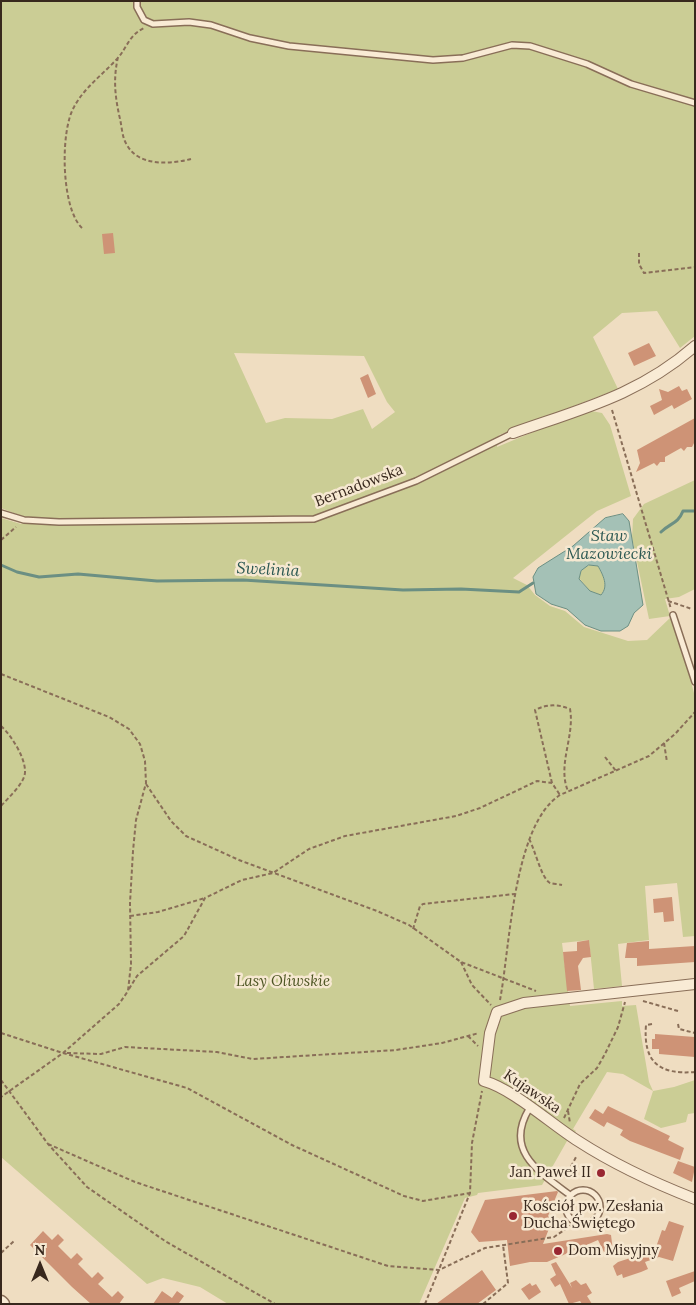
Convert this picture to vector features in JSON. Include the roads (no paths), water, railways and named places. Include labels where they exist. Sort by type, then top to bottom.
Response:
[{"type":"street","name":"Bernadowska","points":[[513,433],[609,400],[641,385],[670,368],[695,346]]},
{"type":"street","name":"Kujawska","points":[[695,984],[524,1003],[497,1012],[490,1033],[484,1081],[502,1088],[559,1129],[646,1180],[695,1199]]},
{"type":"lane","points":[[137,1],[144,20],[152,24],[189,22],[211,25],[250,38],[289,46],[433,60],[463,58],[512,45],[530,46],[588,64],[631,84],[695,103]]},
{"type":"lane","name":"Bernadowska","points":[[1,513],[24,520],[150,523],[314,519],[416,481],[513,433]]},
{"type":"lane","points":[[673,615],[695,682]]},
{"type":"lane","points":[[530,1109],[521,1128],[522,1149],[528,1160],[546,1178],[570,1195]]},
{"type":"lane","points":[[580,1190],[586,1190],[596,1195],[600,1206],[597,1217],[587,1223],[576,1222],[566,1210],[570,1195],[580,1190]]},
{"type":"water","name":"Staw Mazowiecki","points":[[623,514],[629,521],[643,605],[634,613],[628,626],[620,631],[601,631],[585,625],[567,609],[551,604],[536,594],[533,577],[538,568],[573,546],[605,518]],"holes":[[[589,565],[598,566],[605,584],[601,595],[590,591],[579,579],[581,571]]]},
{"type":"waterway","name":"Swelinia","points":[[661,532],[676,521],[683,511],[695,511]]},
{"type":"waterway","name":"Swelinia","points":[[1,565],[17,572],[39,577],[78,574],[157,581],[243,580],[403,590],[461,589],[519,592],[533,583]]},
{"type":"place","name":"Jan Paweł II","points":[[601,1173]]},
{"type":"place","name":"Kościół pw. Zesłania Ducha Świętego","points":[[513,1216]]},
{"type":"place","name":"Dom Misyjny","points":[[558,1251]]},
{"type":"park label","name":"Lasy Oliwskie","points":[[283,982]]}]
